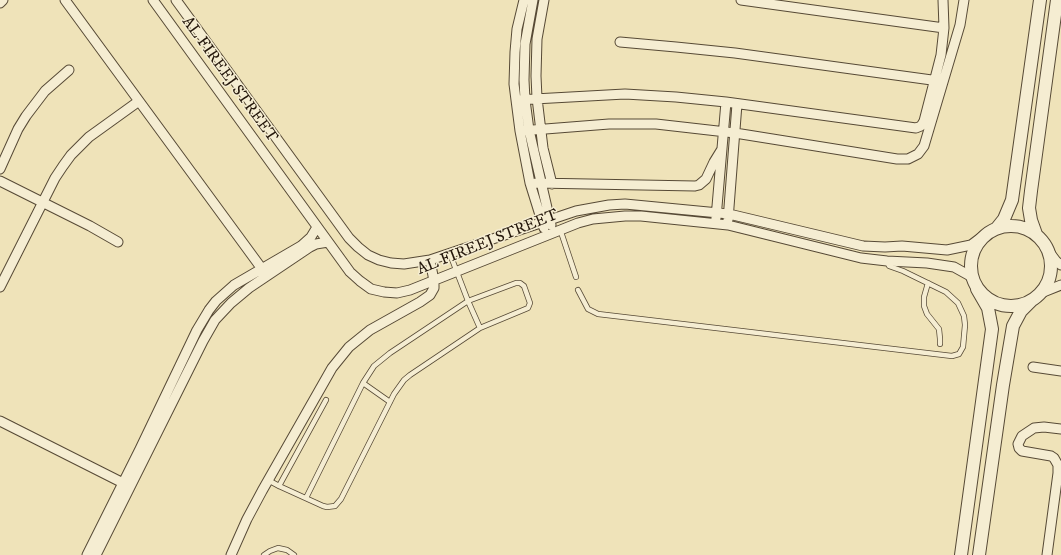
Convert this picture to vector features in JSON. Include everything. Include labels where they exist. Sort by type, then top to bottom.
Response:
[{"type":"street","points":[[0,3],[3,0]]},
{"type":"street","points":[[66,0],[265,272]]},
{"type":"street","name":"AL FIREEJ STREET","points":[[153,0],[350,272],[371,288],[384,292],[397,293],[410,290],[553,232],[593,219],[609,216],[641,216],[728,225],[862,258],[927,263],[954,267],[972,277]]},
{"type":"street","name":"AL FIREEJ STREET","points":[[176,0],[349,238],[368,255],[379,260],[404,264],[430,260],[581,210],[614,204],[642,205],[729,214],[863,246],[896,246],[946,250],[971,245],[983,236]]},
{"type":"street","points":[[524,0],[517,29],[514,84],[520,100],[530,183],[546,222],[553,232]]},
{"type":"street","points":[[520,100],[524,80],[525,44],[533,0]]},
{"type":"street","points":[[544,0],[537,45],[536,76],[540,129],[552,184]]},
{"type":"street","points":[[741,0],[944,28]]},
{"type":"street","points":[[524,131],[632,123],[680,126],[723,131],[897,159],[908,159],[918,154],[924,146],[939,81],[940,55],[944,28],[943,0]]},
{"type":"street","points":[[520,100],[625,94],[676,97],[726,102],[916,128],[921,126],[924,121],[960,25],[964,0]]},
{"type":"street","points":[[996,228],[1004,219],[1012,200],[1040,0]]},
{"type":"street","points":[[1057,0],[1029,208],[1036,234],[1056,261],[1061,265]]},
{"type":"street","points":[[620,42],[676,46],[735,53],[939,81]]},
{"type":"street","points":[[0,169],[18,129],[26,116],[45,91],[69,70]]},
{"type":"street","points":[[0,287],[63,166],[80,146],[139,101]]},
{"type":"street","points":[[716,224],[726,102]]},
{"type":"street","points":[[728,225],[737,104]]},
{"type":"street","points":[[524,131],[540,184],[546,222]]},
{"type":"street","points":[[530,183],[695,186],[699,185],[706,179],[722,149]]},
{"type":"street","points":[[0,181],[90,226],[118,242]]},
{"type":"street","points":[[961,555],[992,329],[988,308],[972,277],[970,266],[972,255],[976,245],[983,236],[996,228],[1003,226],[1016,226],[1036,234]]},
{"type":"street","points":[[126,484],[202,341],[215,320],[265,272],[311,237],[317,227]]},
{"type":"street","points":[[96,555],[106,526],[194,336],[216,300],[234,285],[265,272],[310,247],[328,242]]},
{"type":"street","points":[[862,258],[863,246]]},
{"type":"street","points":[[891,261],[896,246]]},
{"type":"street","points":[[979,555],[1003,385],[1014,326],[1021,311],[1046,285],[1050,276],[1051,267],[1048,249]]},
{"type":"street","points":[[231,555],[247,519],[325,379],[349,347],[370,330],[427,298],[432,292],[434,281],[430,260]]},
{"type":"street","points":[[977,289],[988,300],[1002,305],[1017,306],[1061,285]]},
{"type":"street","points":[[194,336],[202,341]]},
{"type":"street","points":[[1032,367],[1061,371]]},
{"type":"street","points":[[0,421],[126,484]]},
{"type":"street","points":[[1047,555],[1058,465],[1051,456],[1022,451],[1018,444],[1022,436],[1034,428],[1044,427],[1061,429]]},
{"type":"street","points":[[86,555],[106,526]]},
{"type":"lane","points":[[553,232],[576,277]]},
{"type":"lane","points":[[450,254],[480,328]]},
{"type":"lane","points":[[578,290],[588,309],[598,314],[957,356],[963,347],[965,326],[962,311],[958,303],[951,296],[928,283],[889,266],[891,261]]},
{"type":"lane","points":[[268,480],[279,486],[306,498],[327,507],[331,507],[339,503],[398,387],[410,374],[480,328],[528,308],[530,303],[525,288],[522,284],[516,283],[468,301],[390,353],[374,366],[363,383],[306,498]]},
{"type":"lane","points":[[928,283],[924,297],[924,306],[927,314],[939,329],[940,344]]},
{"type":"lane","points":[[363,383],[390,402]]},
{"type":"lane","points":[[279,486],[326,400]]},
{"type":"lane","points":[[264,555],[270,550],[278,548],[287,550],[294,555]]}]
